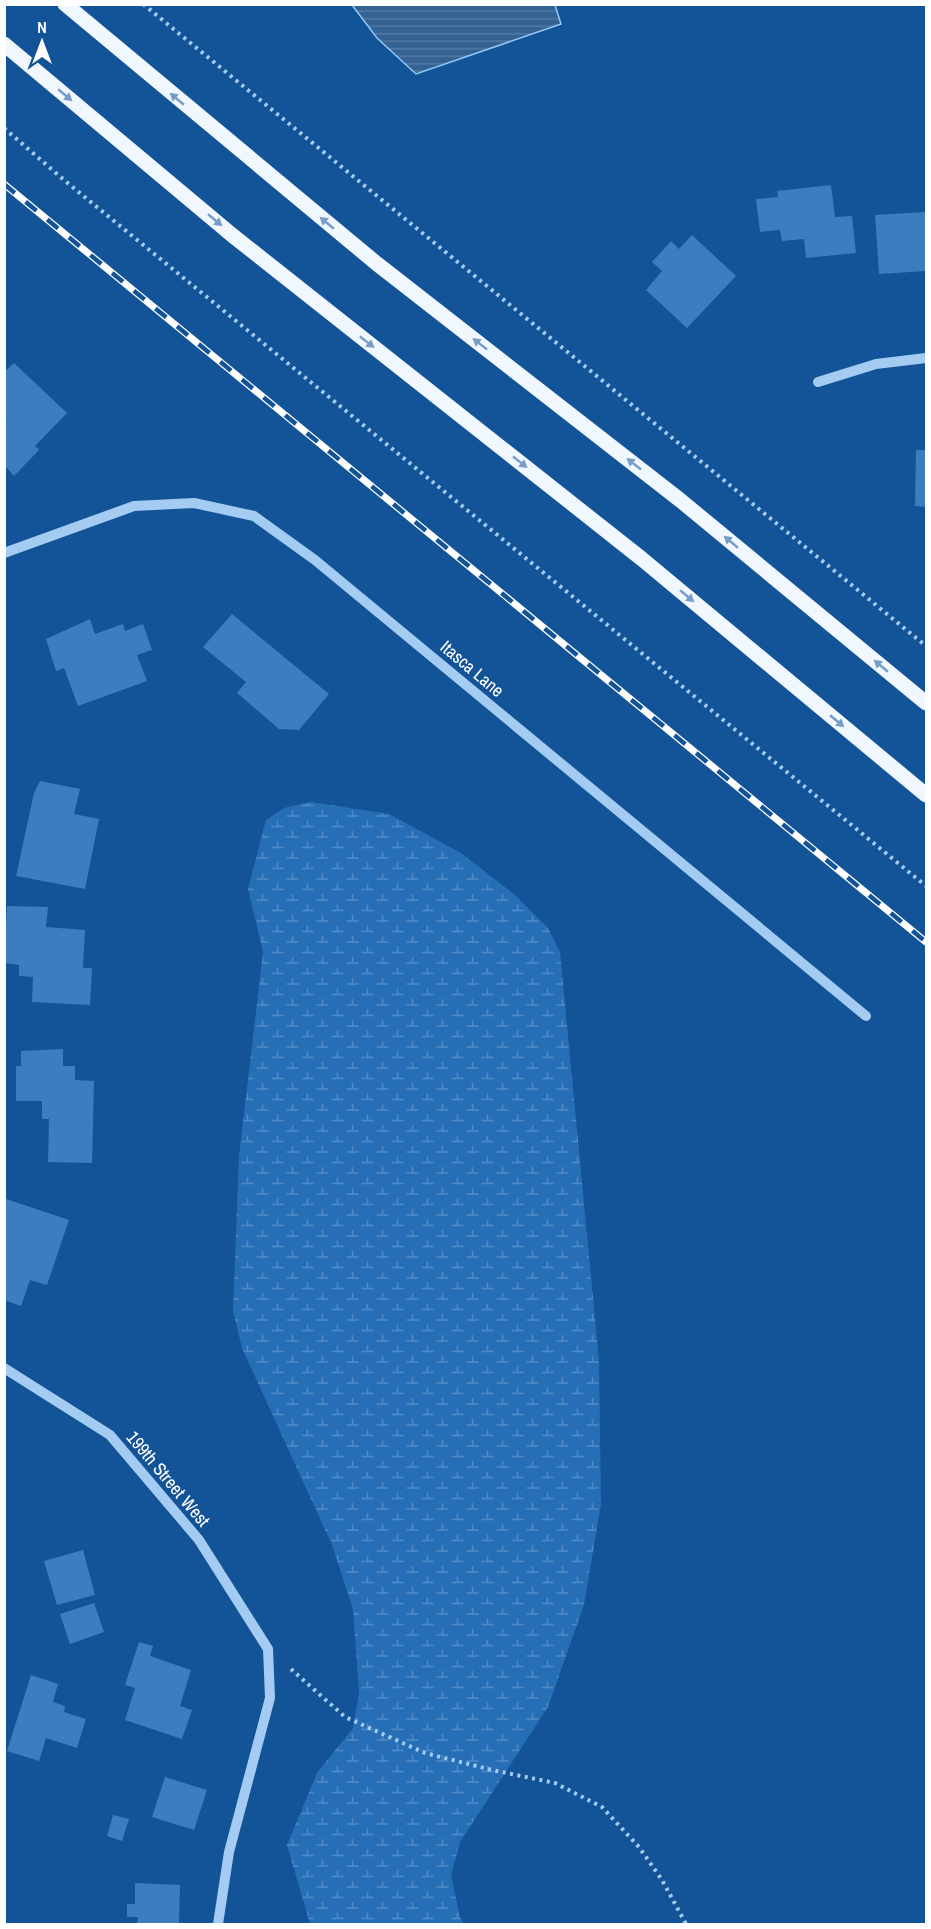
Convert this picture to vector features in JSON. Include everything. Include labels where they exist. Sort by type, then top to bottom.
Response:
[{"type":"main road","points":[[65,4],[376,263],[680,500],[927,703]]},
{"type":"main road","points":[[4,44],[232,235],[642,559],[927,795]]},
{"type":"street","points":[[818,382],[876,364],[927,358]]},
{"type":"street","name":"Itasca Lane","points":[[4,553],[134,506],[194,503],[254,516],[315,560],[866,1016]]},
{"type":"street","name":"199th Street West","points":[[4,1368],[110,1436],[199,1540],[268,1649]]},
{"type":"street","points":[[218,1924],[229,1852],[270,1698],[268,1649]]},
{"type":"path","points":[[143,4],[927,646]]},
{"type":"path","points":[[4,128],[64,180],[927,886]]},
{"type":"path","points":[[268,1649],[345,1717],[425,1753],[555,1783],[602,1807],[645,1855],[662,1880],[686,1924]]},
{"type":"green space","points":[[311,802],[389,814],[461,853],[515,895],[548,928],[560,952],[599,1360],[601,1504],[584,1605],[548,1707],[460,1842],[451,1875],[460,1917],[464,1924],[310,1924],[287,1845],[317,1773],[353,1728],[359,1692],[353,1609],[332,1545],[242,1348],[233,1311],[239,1156],[263,952],[248,889],[266,820],[284,808]]},
{"type":"shaded area","points":[[352,5],[555,5],[561,24],[416,74],[377,38]]},
{"type":"building","points":[[831,185],[835,217],[852,216],[856,253],[806,258],[804,239],[782,241],[780,230],[760,232],[756,199],[778,197],[777,191]]},
{"type":"building","points":[[926,212],[926,271],[879,274],[875,215]]},
{"type":"building","points":[[692,235],[736,276],[687,328],[646,290],[662,271],[652,262],[671,241],[679,249]]},
{"type":"building","points":[[14,363],[67,413],[35,446],[39,450],[14,476],[5,466],[5,423],[7,421],[4,419],[4,372]]},
{"type":"building","points":[[916,450],[926,450],[926,507],[915,506]]},
{"type":"building","points":[[232,614],[329,694],[299,730],[279,729],[237,693],[246,682],[203,647]]},
{"type":"building","points":[[90,619],[95,634],[123,624],[125,631],[143,624],[152,650],[137,655],[147,681],[78,706],[64,668],[56,671],[46,639]]},
{"type":"building","points":[[40,781],[80,789],[74,814],[99,819],[85,889],[16,876],[34,793]]},
{"type":"building","points":[[7,906],[48,907],[46,927],[85,930],[83,968],[92,968],[90,1005],[32,1002],[33,977],[19,976],[19,965],[4,963]]},
{"type":"building","points":[[63,1049],[63,1066],[75,1066],[75,1080],[94,1081],[92,1163],[48,1162],[49,1119],[42,1119],[42,1101],[16,1101],[16,1066],[21,1066],[21,1051]]},
{"type":"building","points":[[6,1199],[69,1220],[47,1285],[30,1280],[21,1306],[4,1300]]},
{"type":"building","points":[[83,1550],[95,1595],[57,1605],[44,1561]]},
{"type":"building","points":[[94,1603],[104,1632],[70,1644],[60,1614]]},
{"type":"building","points":[[139,1642],[153,1646],[150,1656],[191,1670],[180,1706],[192,1710],[182,1739],[125,1720],[135,1688],[125,1685]]},
{"type":"building","points":[[31,1675],[58,1684],[53,1702],[65,1706],[64,1712],[86,1719],[77,1748],[46,1738],[39,1761],[7,1751]]},
{"type":"building","points":[[165,1777],[207,1790],[194,1830],[152,1817]]},
{"type":"building","points":[[113,1815],[129,1819],[122,1841],[107,1836]]},
{"type":"building","points":[[135,1883],[180,1885],[179,1924],[137,1924],[138,1917],[127,1917],[127,1904],[135,1904]]},
{"type":"railway","points":[[4,184],[926,942]]}]
